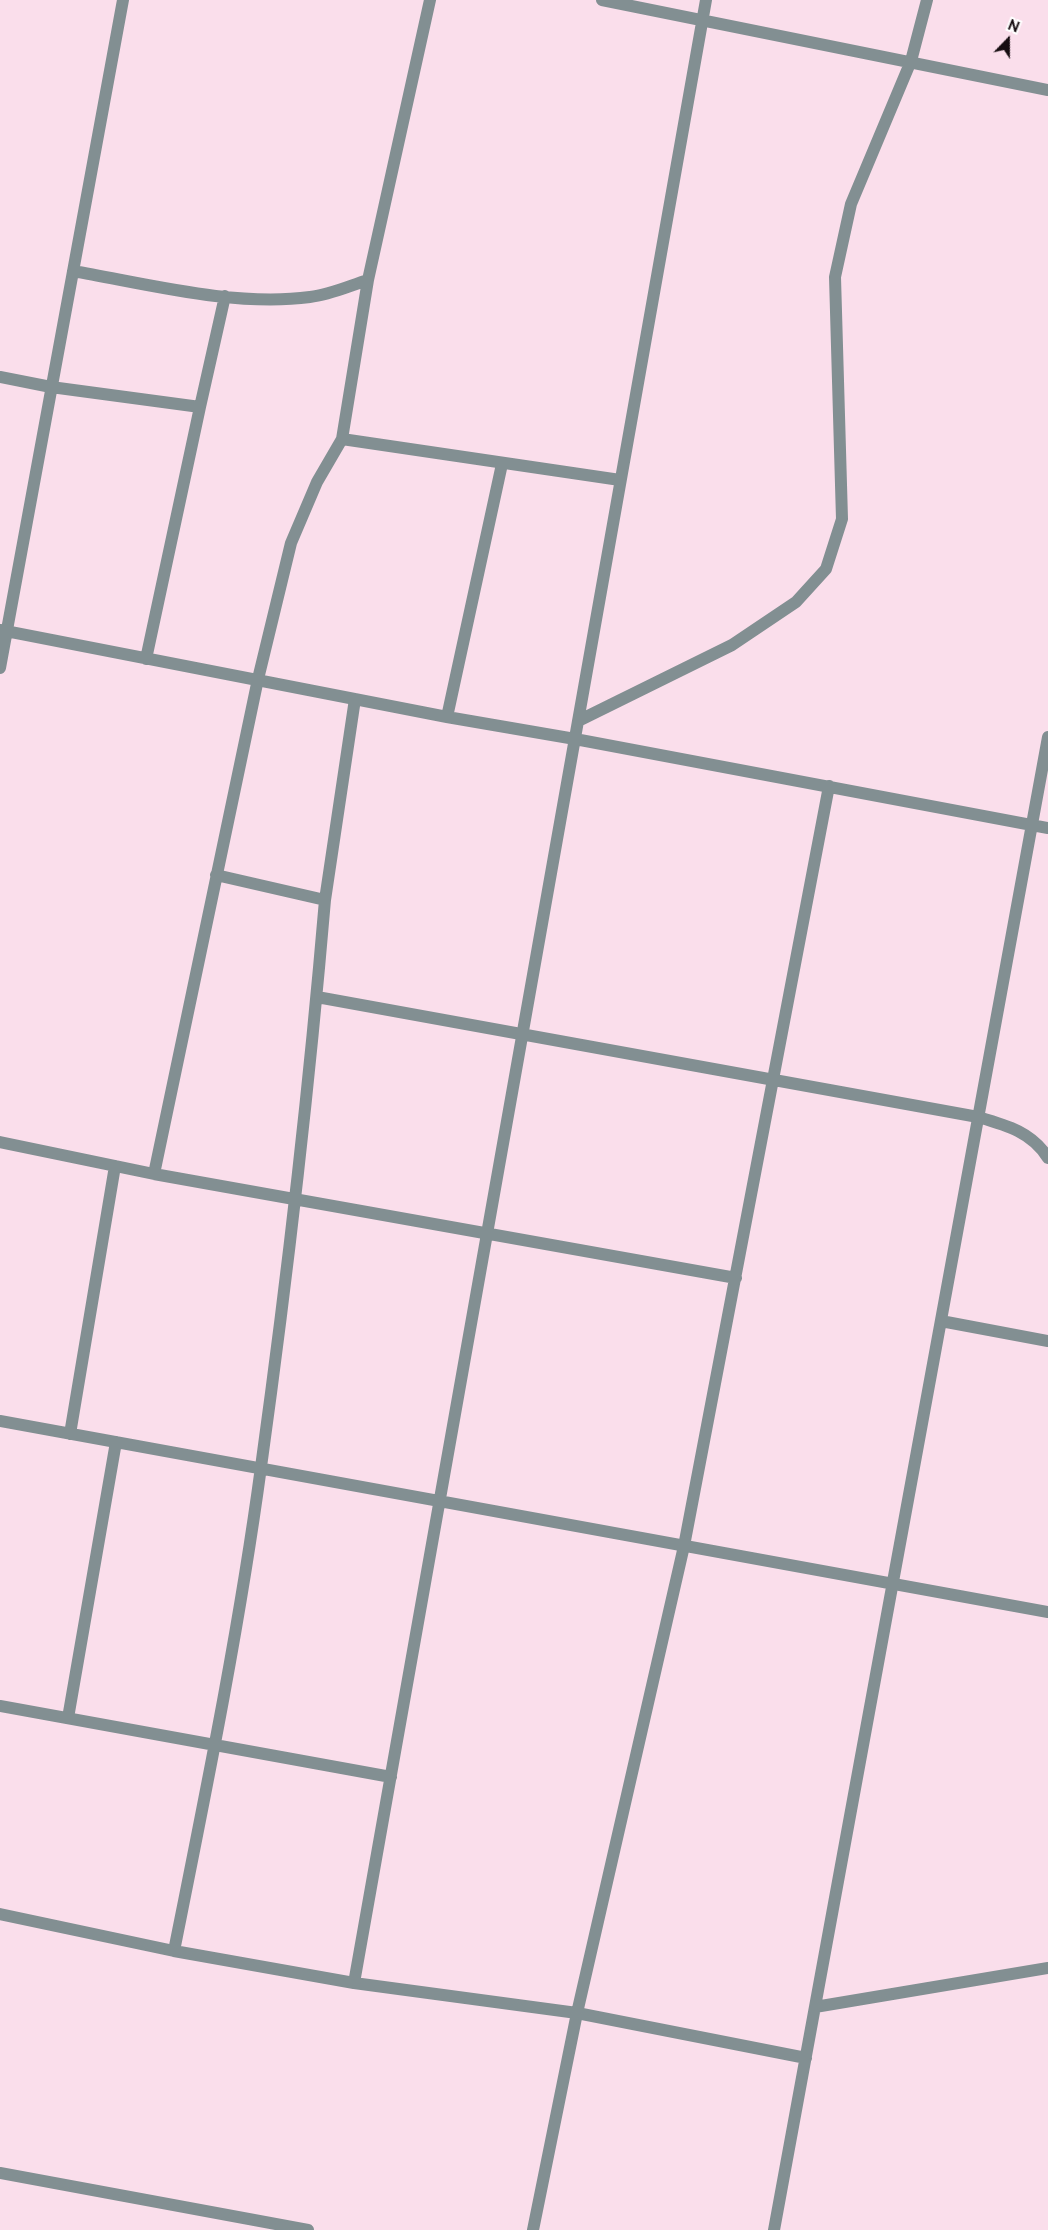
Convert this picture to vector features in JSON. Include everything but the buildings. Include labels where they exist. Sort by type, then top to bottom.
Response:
[{"type":"street","points":[[0,668],[3,631],[51,387],[123,0]]},
{"type":"street","points":[[154,1174],[258,679],[291,543],[317,482],[342,439],[368,280],[430,0]]},
{"type":"street","points":[[602,0],[1048,90]]},
{"type":"street","points":[[354,1983],[706,0]]},
{"type":"street","points":[[578,721],[732,644],[796,602],[826,569],[842,519],[835,277],[851,204],[911,61],[926,0]]},
{"type":"street","points":[[73,271],[225,296],[311,297],[368,280]]},
{"type":"street","points":[[146,659],[225,296]]},
{"type":"street","points":[[0,377],[51,387],[200,407]]},
{"type":"street","points":[[342,439],[620,480]]},
{"type":"street","points":[[447,717],[502,464]]},
{"type":"street","points":[[3,631],[447,717],[575,739],[1048,828]]},
{"type":"street","points":[[174,1951],[214,1747],[261,1469],[295,1198],[326,900],[355,699]]},
{"type":"street","points":[[774,2230],[1048,737]]},
{"type":"street","points":[[533,2230],[577,2013],[684,1546],[829,786]]},
{"type":"street","points":[[216,875],[326,900]]},
{"type":"street","points":[[317,997],[978,1117],[1019,1129],[1044,1151],[1048,1158]]},
{"type":"street","points":[[0,1142],[154,1174],[736,1278]]},
{"type":"street","points":[[70,1434],[115,1166]]},
{"type":"street","points":[[941,1321],[1048,1341]]},
{"type":"street","points":[[0,1421],[1048,1612]]},
{"type":"street","points":[[68,1718],[116,1442]]},
{"type":"street","points":[[0,1706],[214,1747],[391,1777]]},
{"type":"street","points":[[0,1914],[174,1951],[354,1983],[577,2013],[806,2058]]},
{"type":"street","points":[[815,2007],[1048,1968]]},
{"type":"street","points":[[0,2173],[308,2230]]}]
